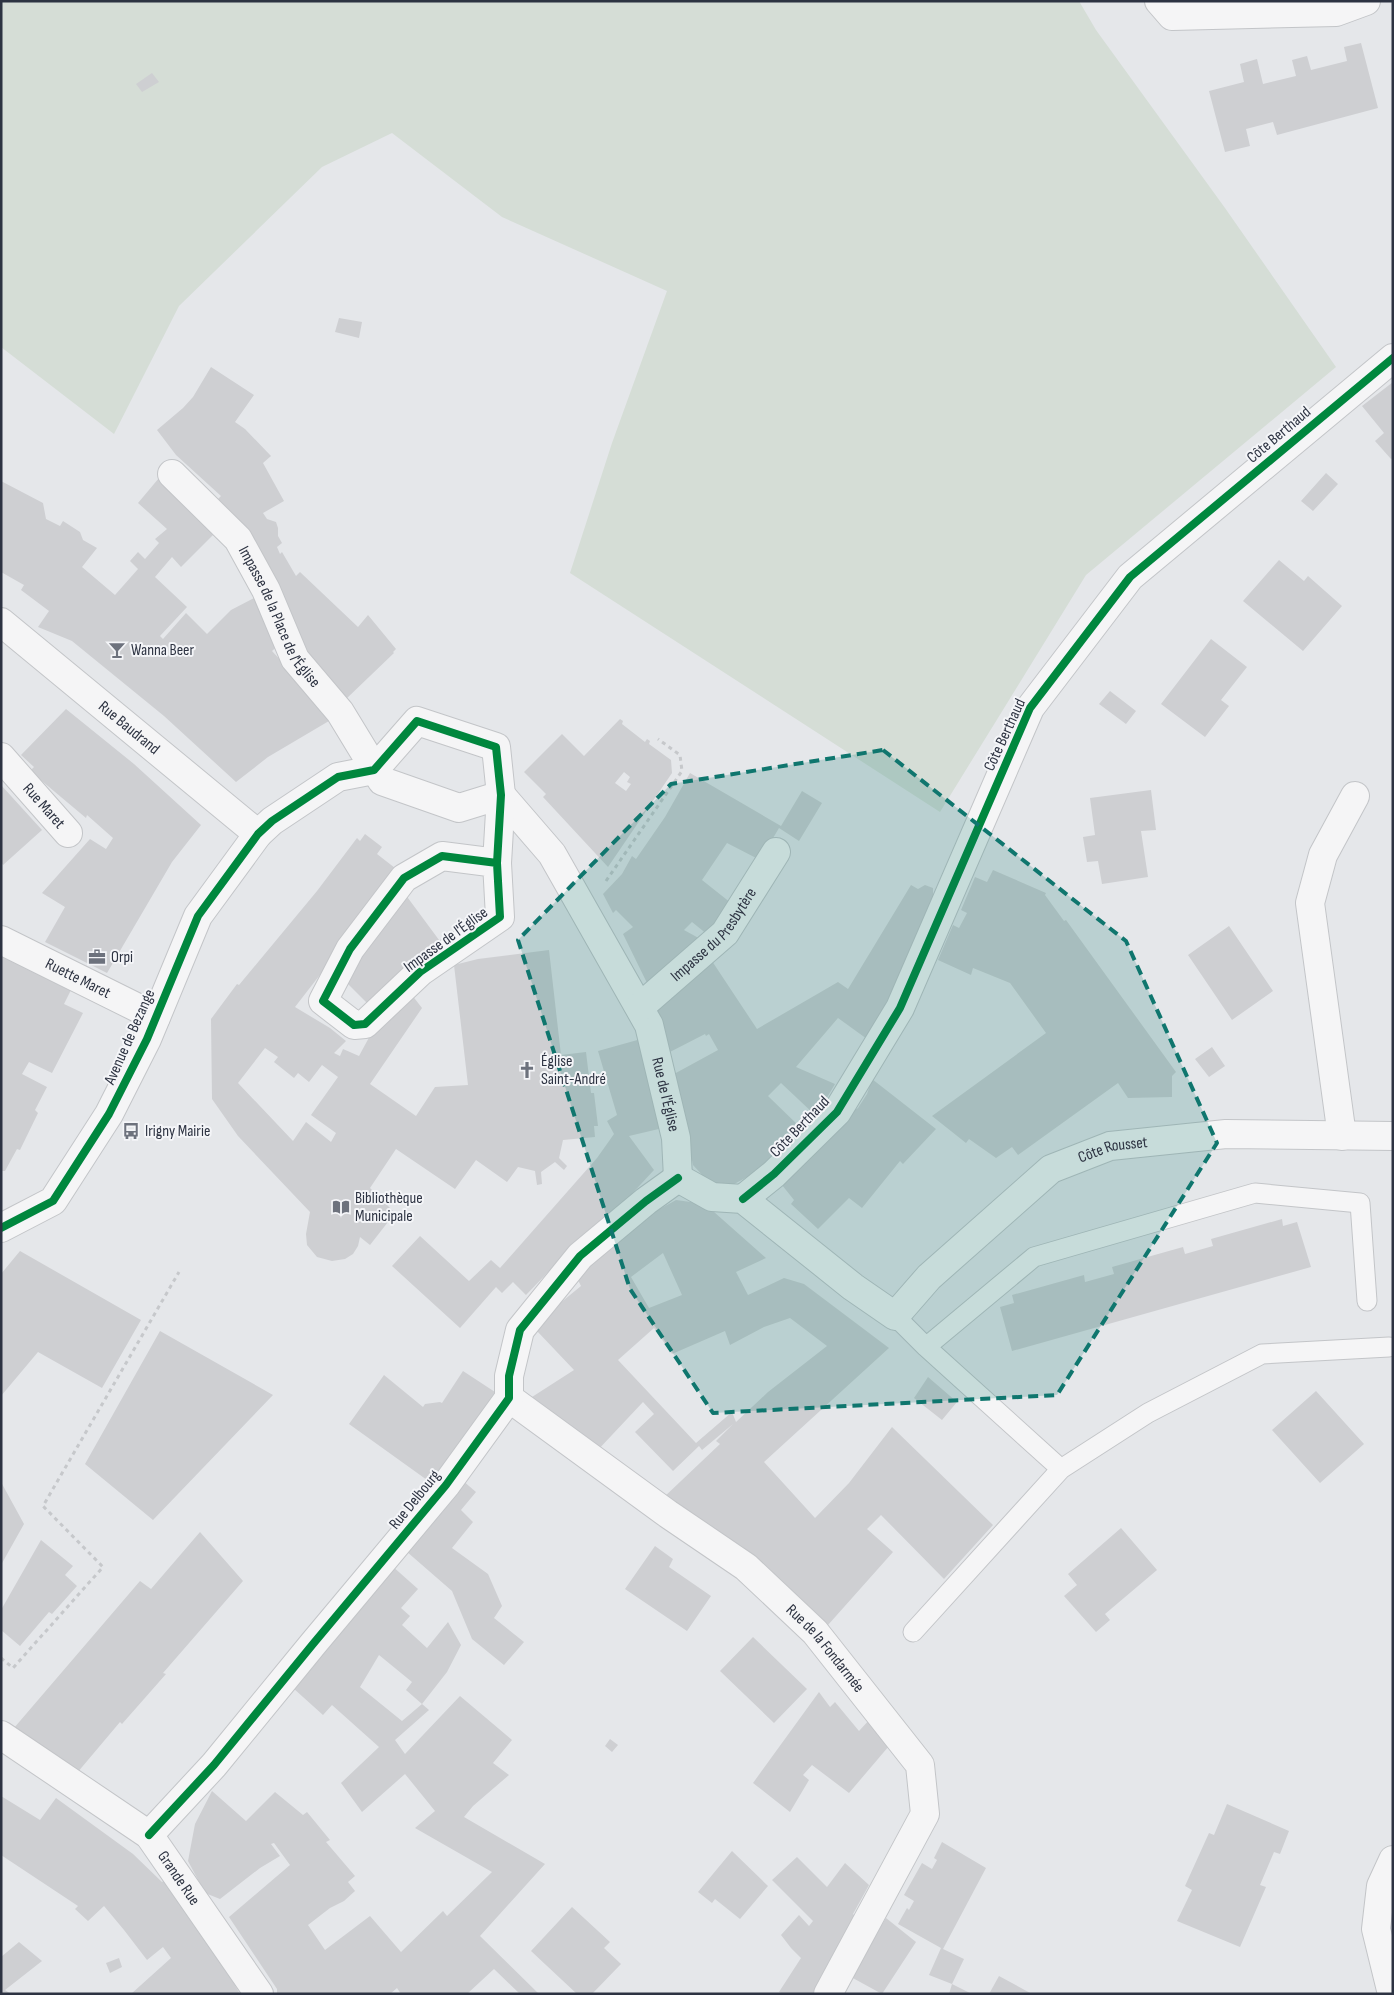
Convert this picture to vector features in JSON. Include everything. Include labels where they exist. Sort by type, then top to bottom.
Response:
[{"type":"street","points":[[1158,1],[1172,16],[1336,12],[1366,1]]},
{"type":"street","name":"Côte Berthaud","points":[[743,1199],[774,1174],[836,1112],[900,1008],[1030,708],[1130,578],[1393,358]]},
{"type":"street","name":"Impasse de la Place de l'Église","points":[[172,474],[238,539],[266,590],[295,659],[340,712],[374,770]]},
{"type":"street","name":"Rue Baudrand","points":[[2,622],[258,834]]},
{"type":"street","name":"Impasse de l'Église","points":[[374,770],[417,721],[496,747],[501,795],[497,862],[500,917],[420,972],[365,1024],[354,1024],[323,1001],[350,949],[404,878],[442,856],[497,862]]},
{"type":"street","name":"Rue Maret","points":[[1,757],[68,833]]},
{"type":"street","points":[[374,770],[382,781],[459,808],[501,795]]},
{"type":"street","name":"Avenue de Bezange","points":[[1,1228],[53,1201],[109,1114],[156,1017],[198,916],[258,834],[272,821],[338,777],[374,770]]},
{"type":"street","name":"Rue de l'Église","points":[[501,795],[552,854],[649,1025],[676,1138],[678,1178]]},
{"type":"street","points":[[1342,1136],[1310,902],[1323,855],[1355,796]]},
{"type":"street","name":"Impasse du Presbytère","points":[[640,1007],[725,933],[776,852]]},
{"type":"street","name":"Ruette Maret","points":[[1,940],[156,1017]]},
{"type":"street","name":"Côte Rousset","points":[[895,1316],[929,1277],[1051,1169],[1110,1146],[1226,1134],[1393,1136]]},
{"type":"street","points":[[509,1398],[509,1376],[520,1330],[580,1256],[646,1201],[678,1178],[712,1197],[743,1199],[853,1287],[895,1316]]},
{"type":"street","name":"Rue Delbourg","points":[[149,1835],[214,1765],[446,1485],[509,1398]]},
{"type":"street","name":"Rue de la Fondarmée","points":[[509,1398],[668,1514],[746,1567],[815,1632],[920,1764],[925,1814],[828,1994]]},
{"type":"street","name":"Grande Rue","points":[[1,1735],[149,1835],[259,1994]]},
{"type":"street","points":[[1392,1994],[1376,1929],[1381,1886],[1393,1860]]},
{"type":"lane","points":[[926,1347],[1034,1257],[1254,1193],[1360,1203],[1367,1301]]},
{"type":"lane","points":[[895,1316],[926,1347],[1061,1469]]},
{"type":"lane","points":[[913,1632],[1061,1469],[1148,1413],[1262,1354],[1389,1347]]},
{"type":"path","points":[[582,908],[613,873],[682,771],[680,755],[658,739]]},
{"type":"path","points":[[1,1658],[13,1668],[103,1567],[43,1506],[179,1272]]},
{"type":"highlighted area","points":[[883,750],[1126,941],[1217,1143],[1057,1395],[713,1413],[630,1289],[518,940],[671,784]]},
{"type":"shaded area","points":[[1,1],[1079,1],[1096,30],[1225,208],[1336,367],[1086,575],[940,812],[570,573],[612,443],[667,291],[502,217],[392,133],[322,167],[179,306],[114,434],[1,347]]},
{"type":"building","points":[[1361,43],[1378,108],[1277,135],[1273,122],[1246,129],[1250,146],[1225,152],[1209,91],[1244,82],[1240,64],[1257,59],[1263,84],[1296,76],[1292,60],[1307,56],[1311,70],[1347,61],[1344,47]]},
{"type":"building","points":[[152,73],[159,82],[142,92],[136,84]]},
{"type":"building","points":[[339,318],[362,322],[359,338],[335,332]]},
{"type":"building","points":[[211,367],[254,395],[235,422],[245,429],[271,456],[263,463],[284,501],[263,513],[267,519],[276,522],[278,536],[282,543],[277,547],[280,554],[282,552],[296,576],[300,572],[358,627],[368,615],[396,649],[345,700],[311,671],[264,567],[226,507],[218,499],[221,496],[176,455],[157,430],[193,397]]},
{"type":"building","points":[[1393,382],[1393,458],[1391,459],[1375,441],[1384,433],[1362,406]]},
{"type":"building","points":[[1326,473],[1338,484],[1313,511],[1301,501]]},
{"type":"building","points":[[159,478],[192,505],[216,532],[181,567],[172,557],[155,577],[187,607],[160,636],[163,639],[186,613],[207,634],[231,610],[260,595],[281,643],[272,651],[334,718],[268,757],[236,782],[164,716],[72,641],[38,627],[49,611],[21,590],[24,585],[1,572],[1,481],[43,503],[46,519],[60,526],[63,521],[80,532],[83,540],[97,548],[82,567],[115,595],[138,569],[130,561],[138,552],[145,559],[159,543],[155,539],[167,529],[138,503]]},
{"type":"building","points":[[1279,560],[1304,581],[1308,576],[1342,606],[1303,651],[1243,601]]},
{"type":"building","points":[[1211,639],[1247,667],[1221,700],[1229,706],[1205,737],[1161,704]]},
{"type":"building","points":[[1110,691],[1136,711],[1126,724],[1099,704]]},
{"type":"building","points":[[66,709],[134,764],[201,825],[172,862],[107,973],[45,942],[65,907],[42,893],[90,839],[106,849],[113,838],[87,815],[86,818],[30,771],[34,767],[21,755]]},
{"type":"building","points":[[620,719],[623,721],[622,724],[645,742],[647,739],[650,741],[649,744],[671,760],[672,773],[608,867],[543,797],[546,794],[524,772],[562,734],[584,756]],"holes":[[[624,772],[630,777],[627,782],[631,784],[626,791],[615,783]]]},
{"type":"building","points":[[690,773],[781,826],[802,791],[822,803],[799,841],[779,828],[760,860],[727,843],[702,880],[731,903],[708,935],[692,922],[684,930],[704,941],[648,985],[623,934],[633,927],[616,910],[613,913],[603,894],[622,874],[632,856],[636,859],[665,817]]},
{"type":"building","points":[[1,785],[42,830],[3,865],[1,862]]},
{"type":"building","points":[[1151,790],[1156,830],[1141,831],[1148,877],[1102,884],[1098,861],[1087,862],[1083,837],[1095,835],[1090,798]]},
{"type":"building","points":[[365,834],[382,847],[377,854],[395,868],[326,967],[295,1007],[330,1028],[346,1041],[334,1053],[340,1056],[343,1049],[359,1056],[372,1032],[408,990],[422,1008],[370,1084],[416,1116],[435,1087],[468,1085],[454,965],[478,959],[549,950],[561,1055],[586,1052],[591,1093],[594,1093],[598,1126],[594,1126],[595,1137],[563,1140],[559,1158],[567,1166],[564,1170],[555,1162],[541,1172],[542,1184],[537,1185],[535,1171],[518,1167],[507,1182],[476,1160],[455,1189],[396,1149],[370,1188],[395,1213],[370,1245],[360,1237],[358,1246],[353,1254],[345,1259],[332,1261],[317,1257],[307,1245],[306,1234],[310,1212],[238,1136],[212,1099],[211,1019],[237,984],[239,985],[317,891],[357,838],[360,841]],"holes":[[[265,1048],[278,1057],[274,1062],[294,1078],[298,1073],[309,1082],[322,1065],[338,1077],[311,1115],[336,1133],[331,1142],[306,1122],[293,1141],[238,1083]]]},
{"type":"building","points":[[993,870],[1046,893],[1045,895],[1064,921],[1066,920],[1176,1072],[1172,1076],[1172,1097],[1128,1098],[1118,1083],[1018,1155],[1012,1147],[996,1158],[969,1139],[966,1143],[932,1116],[1046,1033],[1010,983],[973,968],[971,975],[938,960],[953,925],[959,928],[967,913],[961,910],[975,877],[987,882]]},
{"type":"building","points":[[911,885],[918,889],[925,885],[933,888],[933,903],[882,1012],[867,1039],[838,1018],[796,1067],[835,1084],[825,1101],[815,1115],[781,1083],[768,1096],[801,1128],[760,1170],[725,1189],[716,1190],[693,1165],[674,1074],[718,1050],[709,1034],[706,1036],[705,1034],[668,1053],[653,1007],[710,958],[757,1029],[838,982],[848,989]]},
{"type":"building","points":[[405,894],[442,944],[373,1009],[347,983],[344,977]]},
{"type":"building","points":[[1229,926],[1273,991],[1232,1020],[1188,955]]},
{"type":"building","points":[[1,948],[74,984],[64,1004],[83,1013],[52,1073],[29,1062],[22,1074],[47,1087],[35,1110],[38,1113],[20,1150],[17,1149],[5,1171],[1,1171]]},
{"type":"building","points":[[641,1039],[663,1128],[629,1136],[654,1170],[628,1198],[578,1241],[526,1295],[513,1282],[502,1293],[496,1287],[460,1328],[392,1266],[420,1236],[469,1281],[491,1260],[500,1268],[597,1158],[614,1134],[607,1121],[617,1115],[598,1051]]},
{"type":"building","points":[[1212,1047],[1225,1066],[1209,1077],[1195,1059]]},
{"type":"building","points":[[872,1079],[936,1129],[903,1164],[900,1161],[862,1208],[849,1198],[818,1229],[791,1204],[794,1200],[778,1180],[847,1115],[858,1108],[867,1094]]},
{"type":"building","points":[[676,1200],[705,1204],[766,1258],[736,1272],[748,1295],[784,1278],[804,1284],[889,1348],[764,1462],[815,1518],[849,1483],[892,1427],[993,1525],[944,1579],[881,1515],[867,1529],[893,1552],[828,1625],[743,1547],[662,1499],[720,1444],[716,1441],[733,1424],[702,1450],[699,1446],[673,1471],[635,1432],[654,1414],[643,1402],[596,1452],[555,1423],[532,1397],[574,1370],[537,1331],[559,1304],[581,1286],[578,1276],[617,1240],[658,1210]],"holes":[[[663,1253],[682,1295],[649,1308],[631,1277]],[[790,1318],[827,1346],[768,1392],[736,1422],[732,1412],[696,1443],[618,1360],[654,1328],[672,1354],[725,1331],[730,1345],[764,1327]]]},
{"type":"building","points":[[1282,1219],[1283,1226],[1297,1222],[1311,1267],[1012,1351],[1000,1307],[1014,1303],[1012,1295],[1084,1275],[1085,1282],[1114,1274],[1112,1267],[1183,1247],[1185,1254],[1213,1246],[1211,1239]]},
{"type":"building","points":[[20,1251],[141,1320],[102,1388],[38,1352],[1,1396],[1,1274]]},
{"type":"building","points":[[160,1331],[273,1395],[153,1520],[85,1464]]},
{"type":"building","points":[[463,1371],[495,1392],[434,1485],[349,1424],[384,1375],[423,1407],[425,1404],[442,1403]]},
{"type":"building","points":[[928,1377],[957,1402],[942,1420],[914,1398]]},
{"type":"building","points":[[1316,1391],[1364,1444],[1320,1483],[1272,1430]]},
{"type":"building","points":[[462,1480],[476,1492],[461,1510],[473,1522],[452,1548],[488,1574],[502,1606],[494,1618],[524,1642],[504,1665],[472,1639],[452,1591],[406,1551]]},
{"type":"building","points":[[1,1482],[24,1524],[1,1565]]},
{"type":"building","points":[[1121,1528],[1157,1570],[1105,1614],[1110,1620],[1096,1632],[1064,1596],[1077,1585],[1068,1574]]},
{"type":"building","points":[[200,1532],[243,1581],[163,1673],[166,1674],[122,1724],[120,1722],[77,1773],[14,1728],[140,1581],[151,1589]]},
{"type":"building","points":[[41,1540],[73,1566],[65,1575],[77,1586],[52,1614],[49,1612],[20,1646],[1,1630],[1,1610]]},
{"type":"building","points":[[655,1546],[673,1559],[669,1567],[711,1596],[687,1631],[625,1589]]},
{"type":"building","points":[[391,1565],[418,1589],[401,1608],[410,1616],[402,1625],[427,1648],[448,1622],[461,1645],[447,1672],[422,1704],[429,1710],[395,1740],[405,1754],[460,1696],[512,1740],[493,1763],[509,1775],[473,1806],[464,1817],[545,1864],[480,1936],[539,1994],[520,1994],[494,1969],[467,1994],[401,1994],[397,1988],[390,1994],[277,1994],[277,1989],[229,1917],[290,1865],[274,1843],[271,1844],[280,1856],[260,1868],[220,1899],[205,1893],[188,1861],[195,1824],[212,1791],[246,1821],[275,1792],[303,1815],[307,1812],[330,1840],[326,1842],[355,1876],[348,1882],[355,1891],[344,1901],[330,1908],[308,1925],[325,1950],[370,1916],[401,1952],[443,1911],[447,1916],[492,1872],[415,1828],[435,1811],[405,1774],[362,1812],[341,1783],[379,1747],[332,1705],[323,1715],[293,1688]],"holes":[[[379,1655],[412,1682],[406,1690],[422,1704],[402,1721],[360,1687]]]},
{"type":"building","points":[[753,1637],[807,1689],[774,1723],[720,1671]]},
{"type":"building","points":[[819,1692],[830,1707],[835,1702],[859,1731],[871,1718],[889,1746],[849,1793],[812,1765],[803,1775],[809,1780],[790,1812],[753,1783]]},
{"type":"building","points":[[610,1739],[618,1745],[612,1752],[605,1746]]},
{"type":"building","points":[[1,1796],[40,1820],[56,1798],[133,1854],[162,1882],[165,1880],[191,1914],[188,1917],[224,1966],[240,1994],[131,1994],[171,1958],[163,1947],[147,1960],[104,1906],[88,1921],[75,1909],[78,1906],[1,1855]]},
{"type":"building","points":[[1227,1804],[1289,1831],[1280,1854],[1274,1852],[1260,1885],[1266,1887],[1240,1947],[1177,1921],[1192,1890],[1185,1886],[1209,1833],[1214,1835]]},
{"type":"building","points":[[942,1842],[986,1868],[943,1949],[964,1959],[952,1984],[929,1975],[941,1948],[898,1924],[907,1908],[909,1910],[914,1901],[904,1895],[922,1863],[932,1869],[937,1860],[934,1858]]},
{"type":"building","points":[[732,1851],[768,1886],[740,1919],[715,1899],[712,1903],[698,1892]]},
{"type":"building","points":[[797,1857],[827,1887],[845,1863],[869,1885],[853,1914],[858,1919],[812,1994],[783,1994],[779,1992],[801,1958],[781,1935],[799,1915],[809,1926],[813,1921],[772,1880]]},
{"type":"building","points":[[572,1907],[610,1942],[604,1948],[621,1964],[592,1994],[577,1994],[531,1951]]},
{"type":"building","points":[[886,1918],[916,1942],[882,1994],[851,1977]]},
{"type":"building","points":[[19,1942],[42,1961],[5,1990],[11,1994],[1,1994],[1,1957]]},
{"type":"building","points":[[119,1958],[122,1967],[110,1973],[106,1963]]},
{"type":"building","points":[[999,1976],[1032,1994],[989,1994]]},
{"type":"building","points":[[952,1984],[972,1994],[949,1994]]},
{"type":"cycle path","points":[[743,1199],[774,1174],[837,1112],[900,1008],[1030,708],[1130,577],[1393,358]]},
{"type":"cycle path","points":[[1,1228],[53,1201],[109,1114],[147,1039],[198,916],[258,834],[272,821],[338,777],[374,770],[417,721],[496,747],[501,795],[497,863],[442,856],[404,878],[350,949],[323,1001],[354,1025],[365,1024],[420,972],[500,917],[497,863]]},
{"type":"cycle path","points":[[149,1835],[214,1765],[446,1485],[509,1398],[509,1376],[520,1330],[580,1256],[646,1201],[678,1178]]},
{"type":"place","name":"Wanna Beer","points":[[117,650]]},
{"type":"place","name":"Orpi","points":[[97,957]]},
{"type":"place","name":"Église Saint-André","points":[[527,1070]]},
{"type":"place","name":"Irigny Mairie","points":[[131,1131]]},
{"type":"place","name":"Bibliothèque Municipale","points":[[341,1207]]}]
